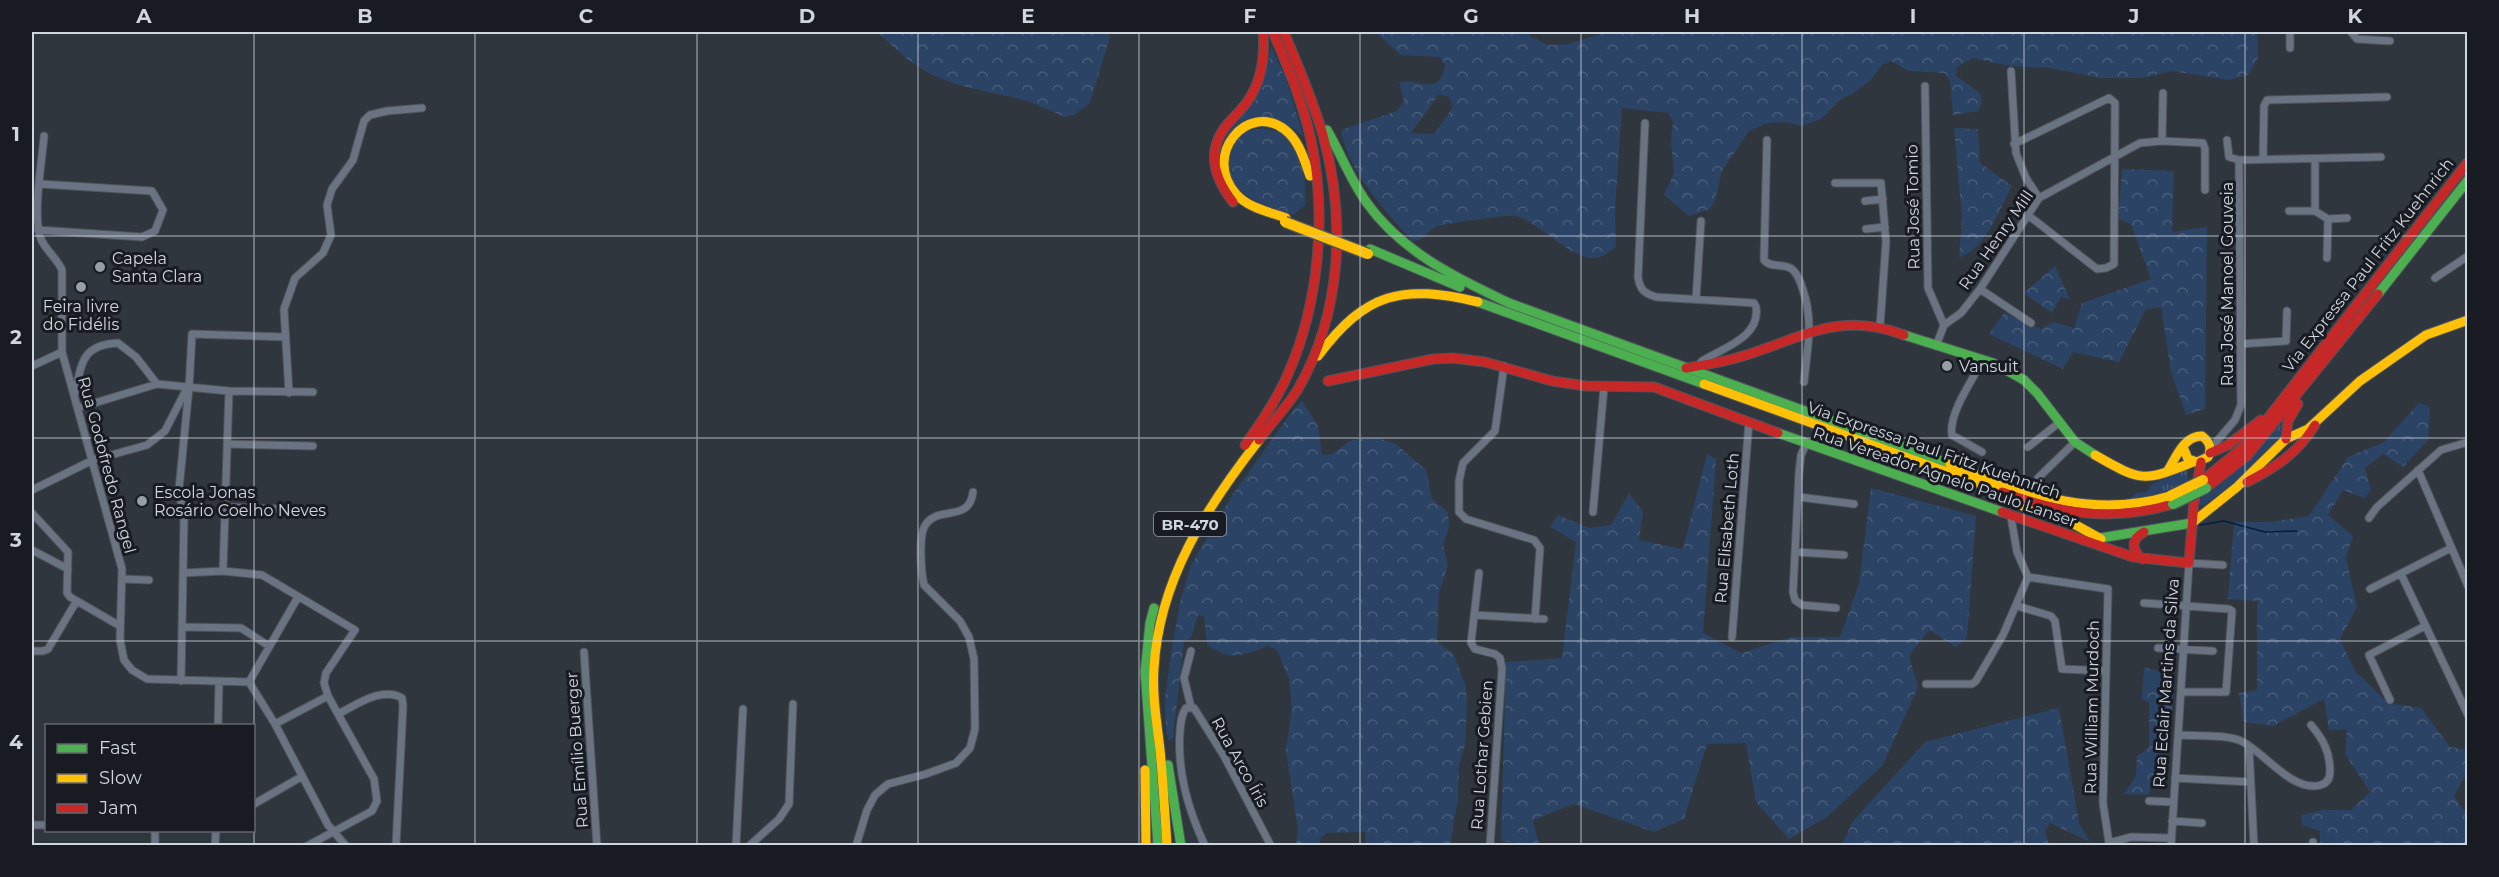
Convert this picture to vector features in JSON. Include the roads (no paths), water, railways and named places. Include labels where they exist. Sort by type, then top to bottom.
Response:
[{"type":"main road","points":[[1263,32],[1262,64],[1257,83],[1250,97],[1216,141],[1213,167],[1217,179],[1233,201],[1509,303]]},
{"type":"main road","name":"BR-470","points":[[1158,846],[1145,672],[1150,623],[1165,578],[1183,536],[1265,417],[1289,372],[1308,304],[1318,221],[1314,158],[1307,122],[1273,32]]},
{"type":"main road","name":"BR-470","points":[[1167,846],[1155,707],[1154,666],[1159,617],[1171,579],[1198,526],[1297,390],[1317,348],[1331,297],[1338,224],[1329,154],[1284,32]]},
{"type":"main road","points":[[1312,105],[1367,203],[1386,225],[1432,264],[1509,303]]},
{"type":"main road","points":[[1285,220],[1251,205],[1237,195],[1226,176],[1224,150],[1231,137],[1245,126],[1269,122],[1282,126],[1292,133],[1305,159],[1318,221]]},
{"type":"main road","name":"Via Expressa Paul Fritz Kuehnrich","points":[[2204,484],[2241,449],[2275,408],[2468,162]]},
{"type":"main road","name":"Via Expressa Paul Fritz Kuehnrich","points":[[1478,302],[2030,502],[2081,515],[2131,515],[2172,500],[2204,484],[2247,456],[2468,180]]},
{"type":"main road","points":[[1369,252],[1478,302]]},
{"type":"main road","points":[[1308,369],[1337,331],[1371,305],[1387,298],[1426,292],[1478,302]]},
{"type":"main road","name":"Via Expressa Paul Fritz Kuehnrich","points":[[1509,303],[2032,494],[2062,502],[2107,508],[2172,500]]},
{"type":"main road","points":[[2192,523],[2236,487],[2286,439],[2308,429],[2360,381],[2415,342],[2442,328],[2468,320]]},
{"type":"main road","points":[[1684,368],[1736,358],[1809,331],[1829,327],[1880,326],[2002,367],[2024,380],[2037,393],[2075,442],[2096,456],[2141,477],[2155,477],[2197,462],[2209,446]]},
{"type":"main road","name":"Rua Vereador Agnelo Paulo Lanser","points":[[1328,381],[1433,359],[1453,358],[1504,366],[1564,383],[1604,387],[1654,387],[1806,444],[2082,540],[2101,539],[2192,523]]},
{"type":"main road","points":[[2283,463],[2288,421],[2326,360]]},
{"type":"main road","points":[[2166,474],[2191,436],[2196,435],[2209,446],[2228,445],[2275,408]]},
{"type":"main road","points":[[2236,487],[2283,463],[2301,448],[2319,418]]},
{"type":"main road","points":[[2288,421],[2294,428],[2308,429]]},
{"type":"main road","points":[[2183,447],[2185,455],[2197,462]]},
{"type":"main road","name":"Rua Eclair Martins da Silva","points":[[2189,563],[2197,462]]},
{"type":"main road","points":[[1988,488],[2044,516],[2090,530],[2120,553]]},
{"type":"main road","points":[[2171,527],[2183,518],[2194,504],[2200,510],[2210,508]]},
{"type":"main road","points":[[2142,559],[2133,550],[2133,544],[2135,538],[2146,531]]},
{"type":"main road","points":[[2082,540],[2142,559],[2189,563]]},
{"type":"main road","points":[[1145,672],[1142,712],[1146,846]]},
{"type":"main road","points":[[1159,735],[1171,777],[1181,846]]},
{"type":"street","points":[[2290,32],[2290,48]]},
{"type":"street","points":[[2350,32],[2357,39],[2390,41]]},
{"type":"street","points":[[2011,71],[2014,144],[2019,162],[2039,198]]},
{"type":"street","name":"Rua José Tomio","points":[[1925,86],[1928,288],[1944,324]]},
{"type":"street","points":[[2162,141],[2163,93]]},
{"type":"street","points":[[2014,144],[2109,98],[2115,103],[2114,264],[2106,268],[2097,268],[2028,215]]},
{"type":"street","points":[[2263,159],[2264,106],[2267,100],[2387,98]]},
{"type":"street","points":[[289,393],[284,309],[295,278],[323,253],[331,235],[327,205],[329,195],[353,160],[364,121],[370,114],[422,108]]},
{"type":"street","points":[[1645,123],[1638,278],[1640,288],[1645,294],[1656,297],[1754,303],[1757,311],[1751,330],[1740,340],[1699,365]]},
{"type":"street","points":[[40,184],[152,190],[163,210],[155,231],[142,237],[38,230],[37,212],[44,136]]},
{"type":"street","points":[[1767,140],[1764,260],[1769,265],[1789,266],[1795,271],[1809,310],[1804,382]]},
{"type":"street","points":[[2227,140],[2229,157],[2239,160]]},
{"type":"street","name":"Rua Henry Mill","points":[[1944,324],[1961,312],[1980,289],[2039,198],[2114,156],[2140,143],[2162,141],[2203,144],[2205,190]]},
{"type":"street","name":"Rua José Manoel Gouveia","points":[[2209,446],[2235,420],[2241,405],[2239,160],[2381,157]]},
{"type":"street","points":[[2314,160],[2315,211]]},
{"type":"street","points":[[1835,183],[1881,183],[1885,258],[1880,326]]},
{"type":"street","points":[[1865,201],[1883,199]]},
{"type":"street","points":[[2289,212],[2315,211],[2328,219],[2347,218]]},
{"type":"street","points":[[2327,258],[2328,219]]},
{"type":"street","points":[[1696,299],[1701,221]]},
{"type":"street","points":[[1866,229],[1885,227]]},
{"type":"street","name":"Rua Godofredo Rangel","points":[[38,230],[42,242],[59,262],[62,270],[62,352],[122,569],[120,626],[123,655],[132,670],[147,679],[249,682]]},
{"type":"street","points":[[2435,278],[2468,256]]},
{"type":"street","points":[[1980,289],[2031,323]]},
{"type":"street","points":[[2240,344],[2286,341],[2287,311]]},
{"type":"street","points":[[1936,346],[1944,324]]},
{"type":"street","points":[[181,681],[184,520],[178,489],[192,334],[285,337]]},
{"type":"street","points":[[74,397],[81,364],[92,348],[103,344],[118,343],[136,357],[157,384]]},
{"type":"street","points":[[32,366],[62,352]]},
{"type":"street","points":[[1982,452],[1952,435],[1951,429],[1954,415],[1983,360]]},
{"type":"street","points":[[1479,573],[1474,615],[1540,619],[1540,548],[1538,543],[1466,519],[1460,512],[1458,500],[1463,463],[1495,431],[1504,366]]},
{"type":"street","points":[[78,408],[157,384],[229,391],[313,392]]},
{"type":"street","points":[[1593,512],[1604,387]]},
{"type":"street","points":[[32,490],[93,460],[147,445],[165,431],[188,388]]},
{"type":"street","points":[[223,571],[229,391]]},
{"type":"street","name":"Rua Elisabeth Loth","points":[[1732,637],[1749,422]]},
{"type":"street","points":[[2028,447],[2060,422]]},
{"type":"street","points":[[2038,478],[2075,442]]},
{"type":"street","points":[[2368,518],[2377,507],[2441,450],[2468,442]]},
{"type":"street","points":[[227,444],[314,446]]},
{"type":"street","points":[[1806,444],[1801,455],[1793,592],[1795,600],[1802,605],[1836,608]]},
{"type":"street","points":[[2418,470],[2468,586]]},
{"type":"street","points":[[856,846],[867,810],[875,795],[888,784],[956,763],[970,748],[975,729],[974,659],[969,637],[960,621],[924,585],[922,544],[925,524],[933,518],[968,508],[974,492]]},
{"type":"street","points":[[1798,497],[1854,504]]},
{"type":"street","points":[[226,507],[308,510]]},
{"type":"street","points":[[32,513],[68,552],[67,593],[75,602],[120,626]]},
{"type":"street","points":[[1926,684],[1972,684],[2003,635],[2028,577],[2018,552],[2011,517]]},
{"type":"street","points":[[2370,589],[2451,548]]},
{"type":"street","points":[[32,550],[68,569]]},
{"type":"street","points":[[1796,552],[1844,555]]},
{"type":"street","points":[[2189,563],[2223,565]]},
{"type":"street","name":"Rua Eclair Martins da Silva","points":[[2171,842],[2189,563]]},
{"type":"street","points":[[183,573],[223,571],[262,575],[355,630],[326,673],[324,683],[328,696],[374,779],[377,801],[372,811],[307,846]]},
{"type":"street","points":[[2401,574],[2468,715]]},
{"type":"street","name":"Rua William Murdoch","points":[[2028,577],[2108,589],[2103,803],[2108,844],[2131,837],[2171,842]]},
{"type":"street","points":[[122,579],[149,580]]},
{"type":"street","points":[[298,597],[249,682],[275,724],[328,825],[346,846]]},
{"type":"street","points":[[32,651],[48,649],[75,602]]},
{"type":"street","points":[[2144,603],[2229,609],[2233,615],[2226,692],[2181,692]]},
{"type":"street","points":[[2017,606],[2051,616],[2055,621],[2062,669],[2065,671],[2106,671]]},
{"type":"street","name":"Rua Lothar Gebien","points":[[1474,615],[1471,643],[1475,649],[1495,654],[1500,658],[1502,669],[1490,846]]},
{"type":"street","points":[[2390,700],[2369,655],[2425,626]]},
{"type":"street","points":[[182,627],[241,628],[270,645]]},
{"type":"street","points":[[2158,648],[2213,651]]},
{"type":"street","points":[[1191,651],[1184,678],[1191,707]]},
{"type":"street","name":"Rua Emílio Buerger","points":[[584,652],[597,846]]},
{"type":"street","points":[[218,724],[219,682]]},
{"type":"street","points":[[338,714],[378,695],[396,695],[402,698],[396,846]]},
{"type":"street","points":[[275,724],[328,696]]},
{"type":"street","points":[[749,846],[779,819],[789,804],[793,704]]},
{"type":"street","name":"Rua Arco Íris","points":[[1205,846],[1189,806],[1180,753],[1182,717],[1186,708],[1191,707],[1194,708],[1224,756],[1271,846]]},
{"type":"street","points":[[736,846],[743,709]]},
{"type":"street","points":[[2178,735],[2235,739],[2296,782],[2318,786],[2325,784],[2330,770],[2325,741],[2312,725]]},
{"type":"street","points":[[2249,747],[2254,846]]},
{"type":"street","points":[[255,803],[301,777]]},
{"type":"street","points":[[2175,778],[2250,782]]},
{"type":"street","points":[[2149,801],[2174,802]]},
{"type":"street","points":[[2172,821],[2202,823]]},
{"type":"waterway","points":[[2200,525],[2224,521],[2265,532],[2297,531]]},
{"type":"place","name":"Capela Santa Clara","points":[[100,267]]},
{"type":"place","name":"Feira livre do Fidélis","points":[[81,287]]},
{"type":"place","name":"Vansuit","points":[[1947,366]]},
{"type":"place","name":"Escola Jonas Rosário Coelho Neves","points":[[142,501]]}]
